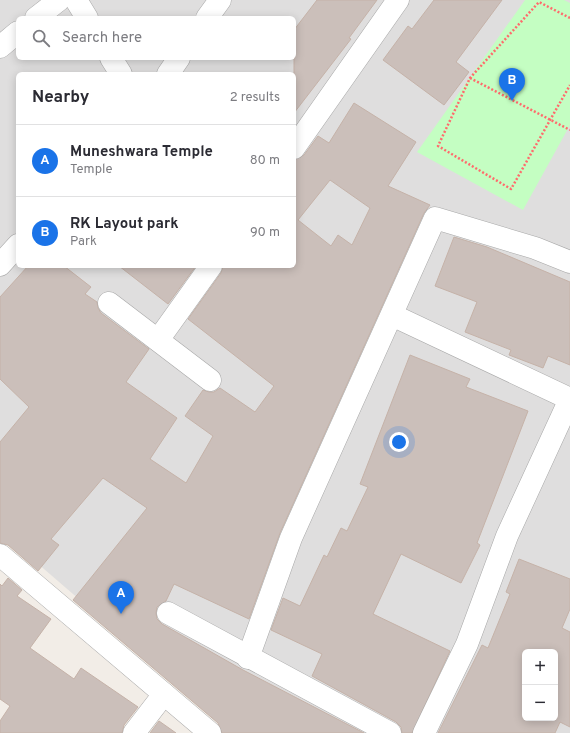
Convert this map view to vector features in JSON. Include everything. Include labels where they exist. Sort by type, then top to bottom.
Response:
[{"type":"street","points":[[39,16],[59,0]]},
{"type":"street","points":[[76,0],[86,16]]},
{"type":"street","points":[[208,16],[220,0]]},
{"type":"street","points":[[296,145],[398,0]]},
{"type":"street","points":[[0,46],[16,34]]},
{"type":"street","points":[[112,60],[120,72]]},
{"type":"street","points":[[169,72],[178,60]]},
{"type":"street","points":[[248,658],[291,538],[435,218],[535,248],[570,262]]},
{"type":"street","points":[[0,264],[16,247]]},
{"type":"street","points":[[158,340],[209,268]]},
{"type":"street","points":[[109,303],[210,380]]},
{"type":"street","points":[[392,315],[570,399],[507,536],[467,644],[424,733]]},
{"type":"street","points":[[0,555],[210,733]]},
{"type":"street","points":[[168,614],[390,733]]},
{"type":"street","points":[[134,733],[164,694]]},
{"type":"path","points":[[570,18],[539,2],[470,78],[438,146],[511,189],[570,85]]},
{"type":"path","points":[[470,78],[550,121],[570,130]]},
{"type":"shaded area","points":[[0,0],[570,0],[570,733],[234,733],[0,531]]},
{"type":"green space","points":[[525,0],[564,0],[570,3],[570,125],[523,210],[417,152]]},
{"type":"building","points":[[317,0],[377,0],[349,38],[351,39],[296,110],[296,72],[294,72],[294,60],[296,60],[296,27]]},
{"type":"building","points":[[434,0],[502,0],[456,62],[469,72],[444,105],[383,60],[408,26],[412,29]]},
{"type":"building","points":[[354,103],[416,142],[388,186],[430,205],[424,213],[280,533],[249,619],[174,584],[166,601],[157,607],[156,613],[157,619],[162,624],[243,670],[364,733],[222,733],[218,723],[73,600],[147,508],[103,478],[51,539],[59,545],[38,571],[8,545],[0,543],[0,442],[29,407],[0,379],[0,297],[26,268],[67,268],[91,287],[85,294],[97,302],[101,313],[149,349],[126,382],[177,418],[150,459],[186,483],[213,436],[185,416],[203,390],[214,392],[220,388],[255,412],[274,386],[188,319],[221,273],[222,268],[296,268],[296,159],[304,155],[318,136],[329,143]],"holes":[[[330,180],[370,208],[352,245],[338,235],[331,246],[298,220]]]},
{"type":"building","points":[[454,237],[487,247],[570,282],[570,365],[548,356],[543,368],[509,355],[511,350],[465,332],[477,302],[435,286]]},
{"type":"building","points":[[122,268],[195,268],[168,304]]},
{"type":"building","points":[[410,355],[470,379],[466,387],[528,411],[477,543],[480,545],[461,583],[401,554],[373,614],[450,651],[412,733],[402,733],[401,727],[396,722],[312,676],[322,654],[271,630],[283,598],[300,606],[324,555],[327,557],[341,528],[347,531],[368,487],[360,484]]},
{"type":"building","points":[[519,559],[570,579],[570,609],[562,628],[570,632],[570,727],[560,722],[555,733],[438,733],[482,645],[488,648],[510,594],[506,592]]},
{"type":"building","points":[[8,578],[22,590],[17,596],[51,619],[30,648],[74,679],[81,668],[138,707],[124,725],[122,733],[0,733],[0,721],[10,706],[0,699],[0,584],[2,586]]},
{"type":"building","points":[[159,721],[176,733],[150,733]]},
{"type":"place","name":"RK Layout park","points":[[512,101]]},
{"type":"place","name":"Muneshwara Temple","points":[[121,614]]}]
